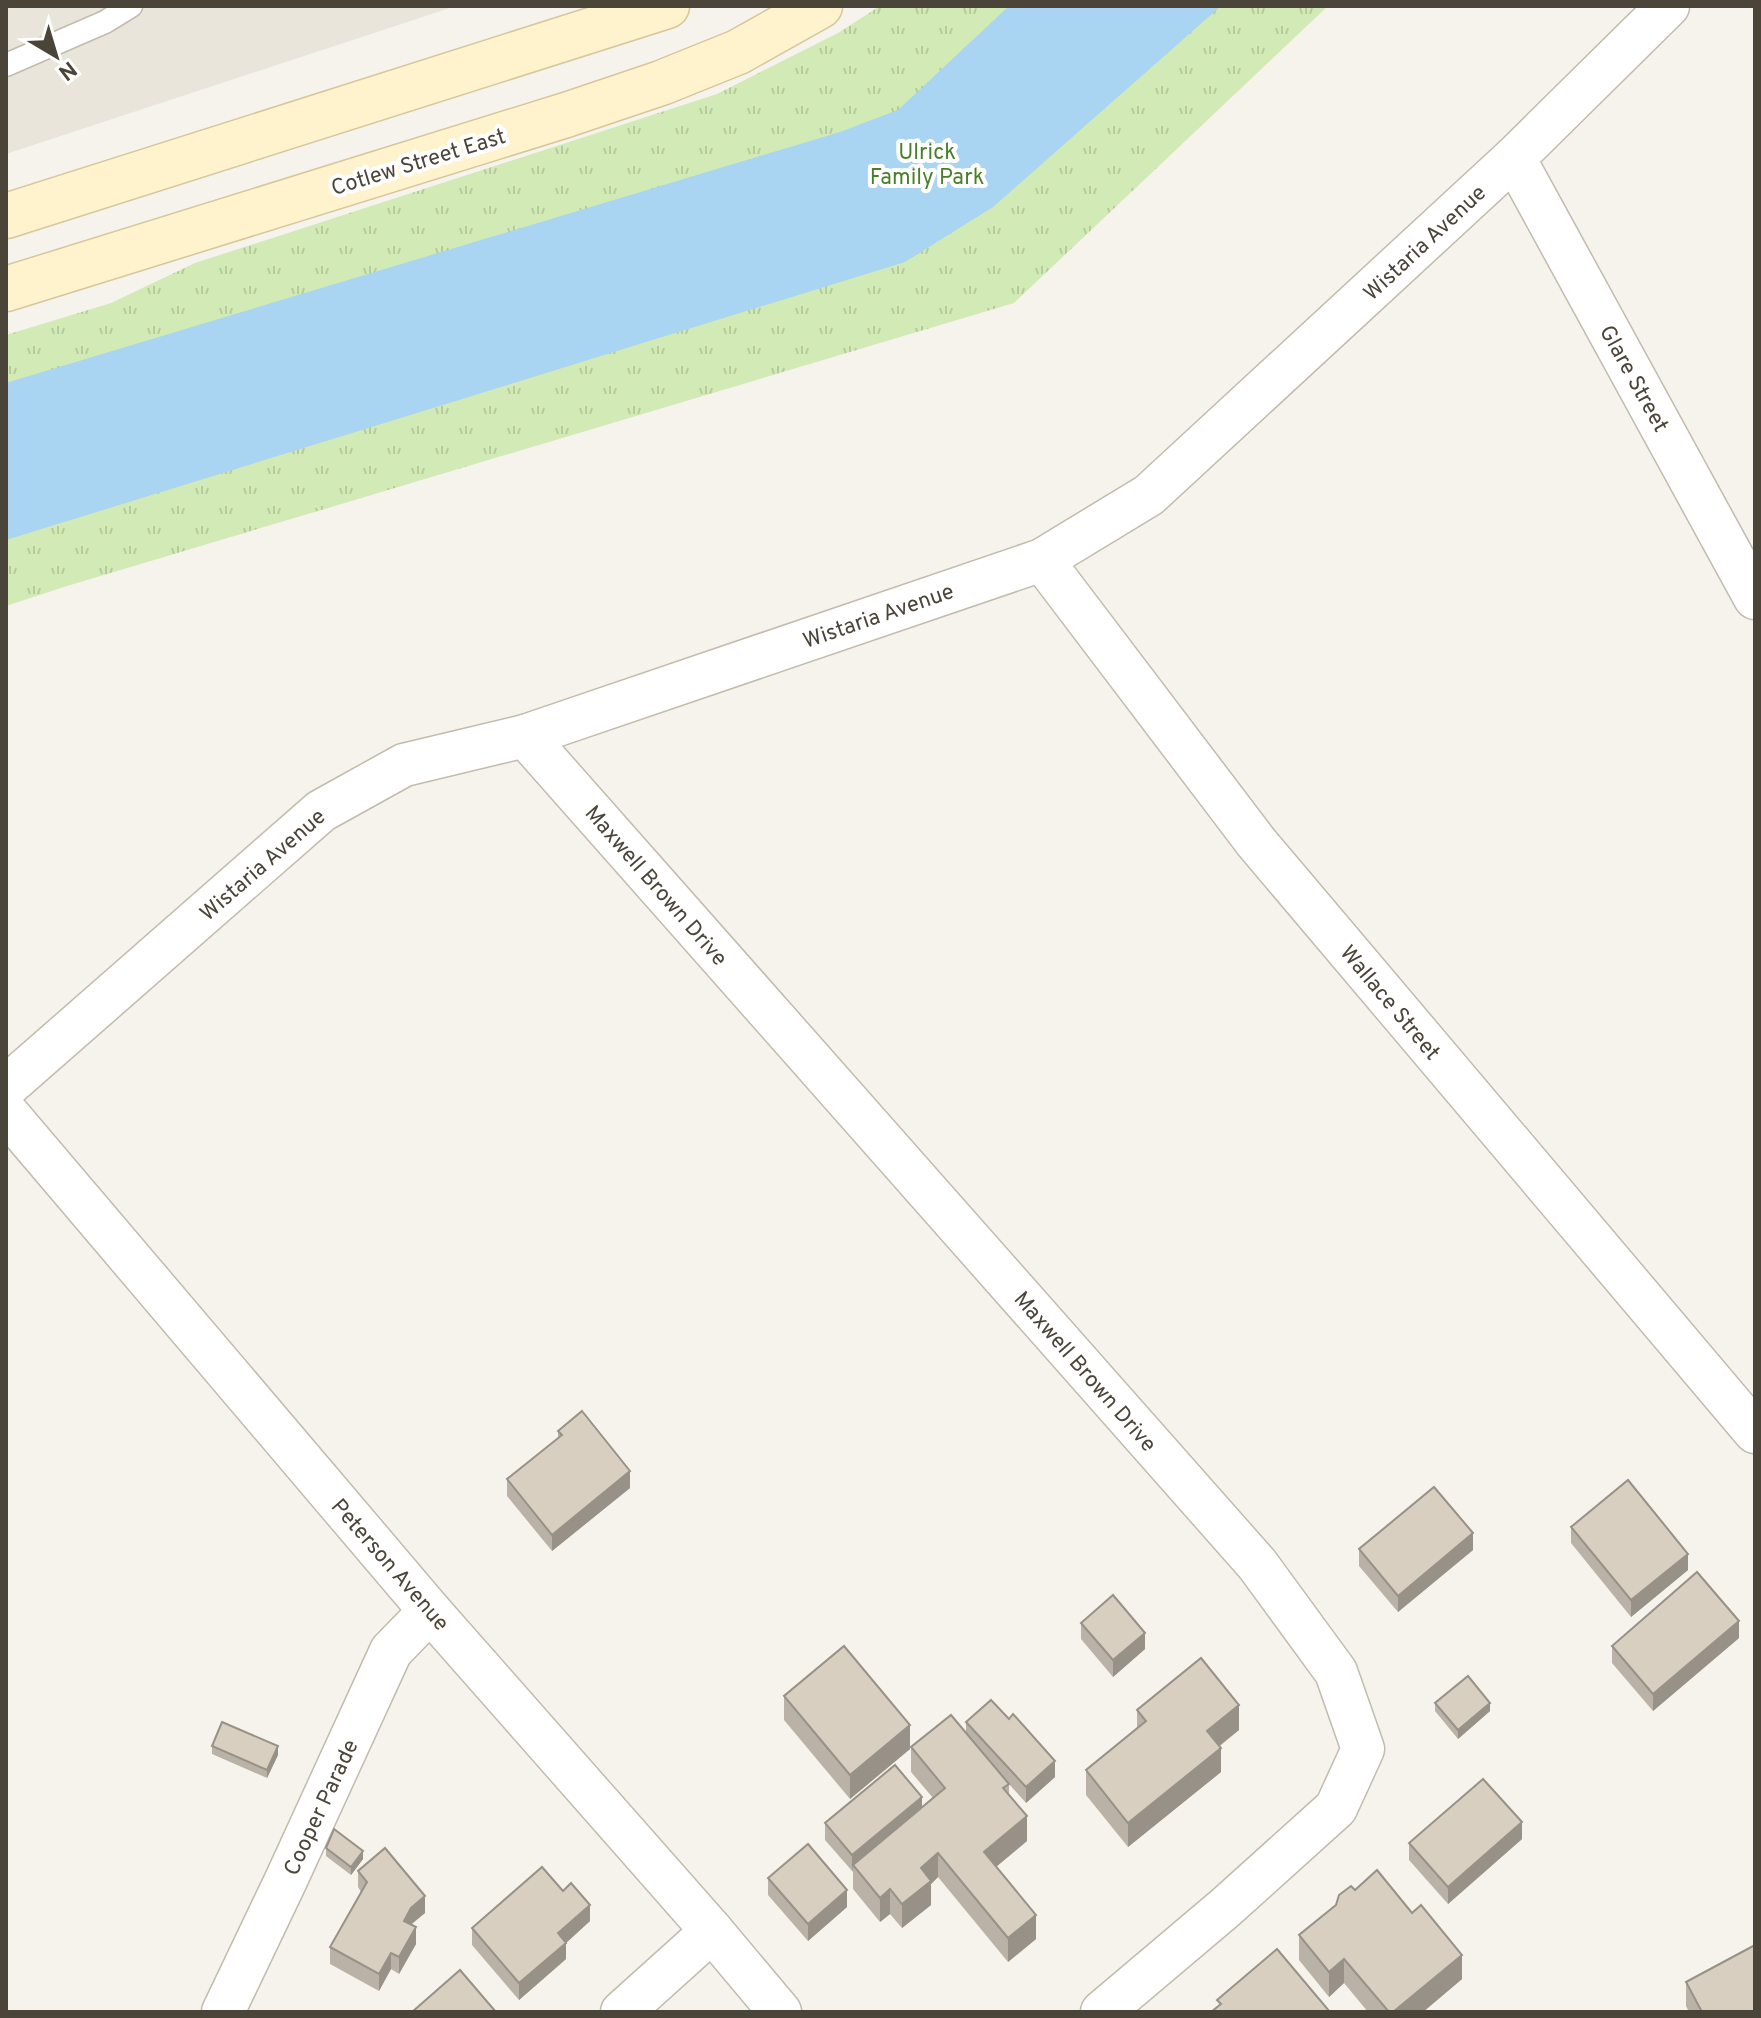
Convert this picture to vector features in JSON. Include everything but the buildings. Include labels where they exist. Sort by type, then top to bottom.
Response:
[{"type":"main road","points":[[6,216],[627,13],[667,6]]},
{"type":"main road","name":"Cotlew Street East","points":[[6,289],[661,83],[738,52],[820,6]]},
{"type":"street","name":"Wistaria Avenue","points":[[6,1087],[321,811],[404,765],[525,736],[1042,560],[1149,495],[1514,158],[1668,6]]},
{"type":"street","name":"Glare Street","points":[[1514,158],[1755,598]]},
{"type":"street","name":"Wallace Street","points":[[1042,560],[1256,842],[1755,1432]]},
{"type":"street","name":"Maxwell Brown Drive","points":[[525,736],[1257,1564],[1336,1672],[1363,1749],[1336,1808],[1225,1908],[1102,2012]]},
{"type":"street","name":"Peterson Avenue","points":[[6,1112],[430,1611],[780,2012]]},
{"type":"street","name":"Cooper Parade","points":[[223,2012],[391,1651],[430,1611]]},
{"type":"street","points":[[622,2012],[712,1931]]},
{"type":"lane","points":[[6,65],[105,22],[131,6]]},
{"type":"shaded area","points":[[6,6],[456,6],[6,154]]},
{"type":"green space","name":"Ulrick Family Park","points":[[880,6],[1328,6],[1014,303],[6,606],[6,335],[111,303],[195,263],[717,94],[838,33]]},
{"type":"water","points":[[1009,6],[1221,6],[993,207],[905,262],[6,540],[6,383],[840,132],[898,110]]}]
